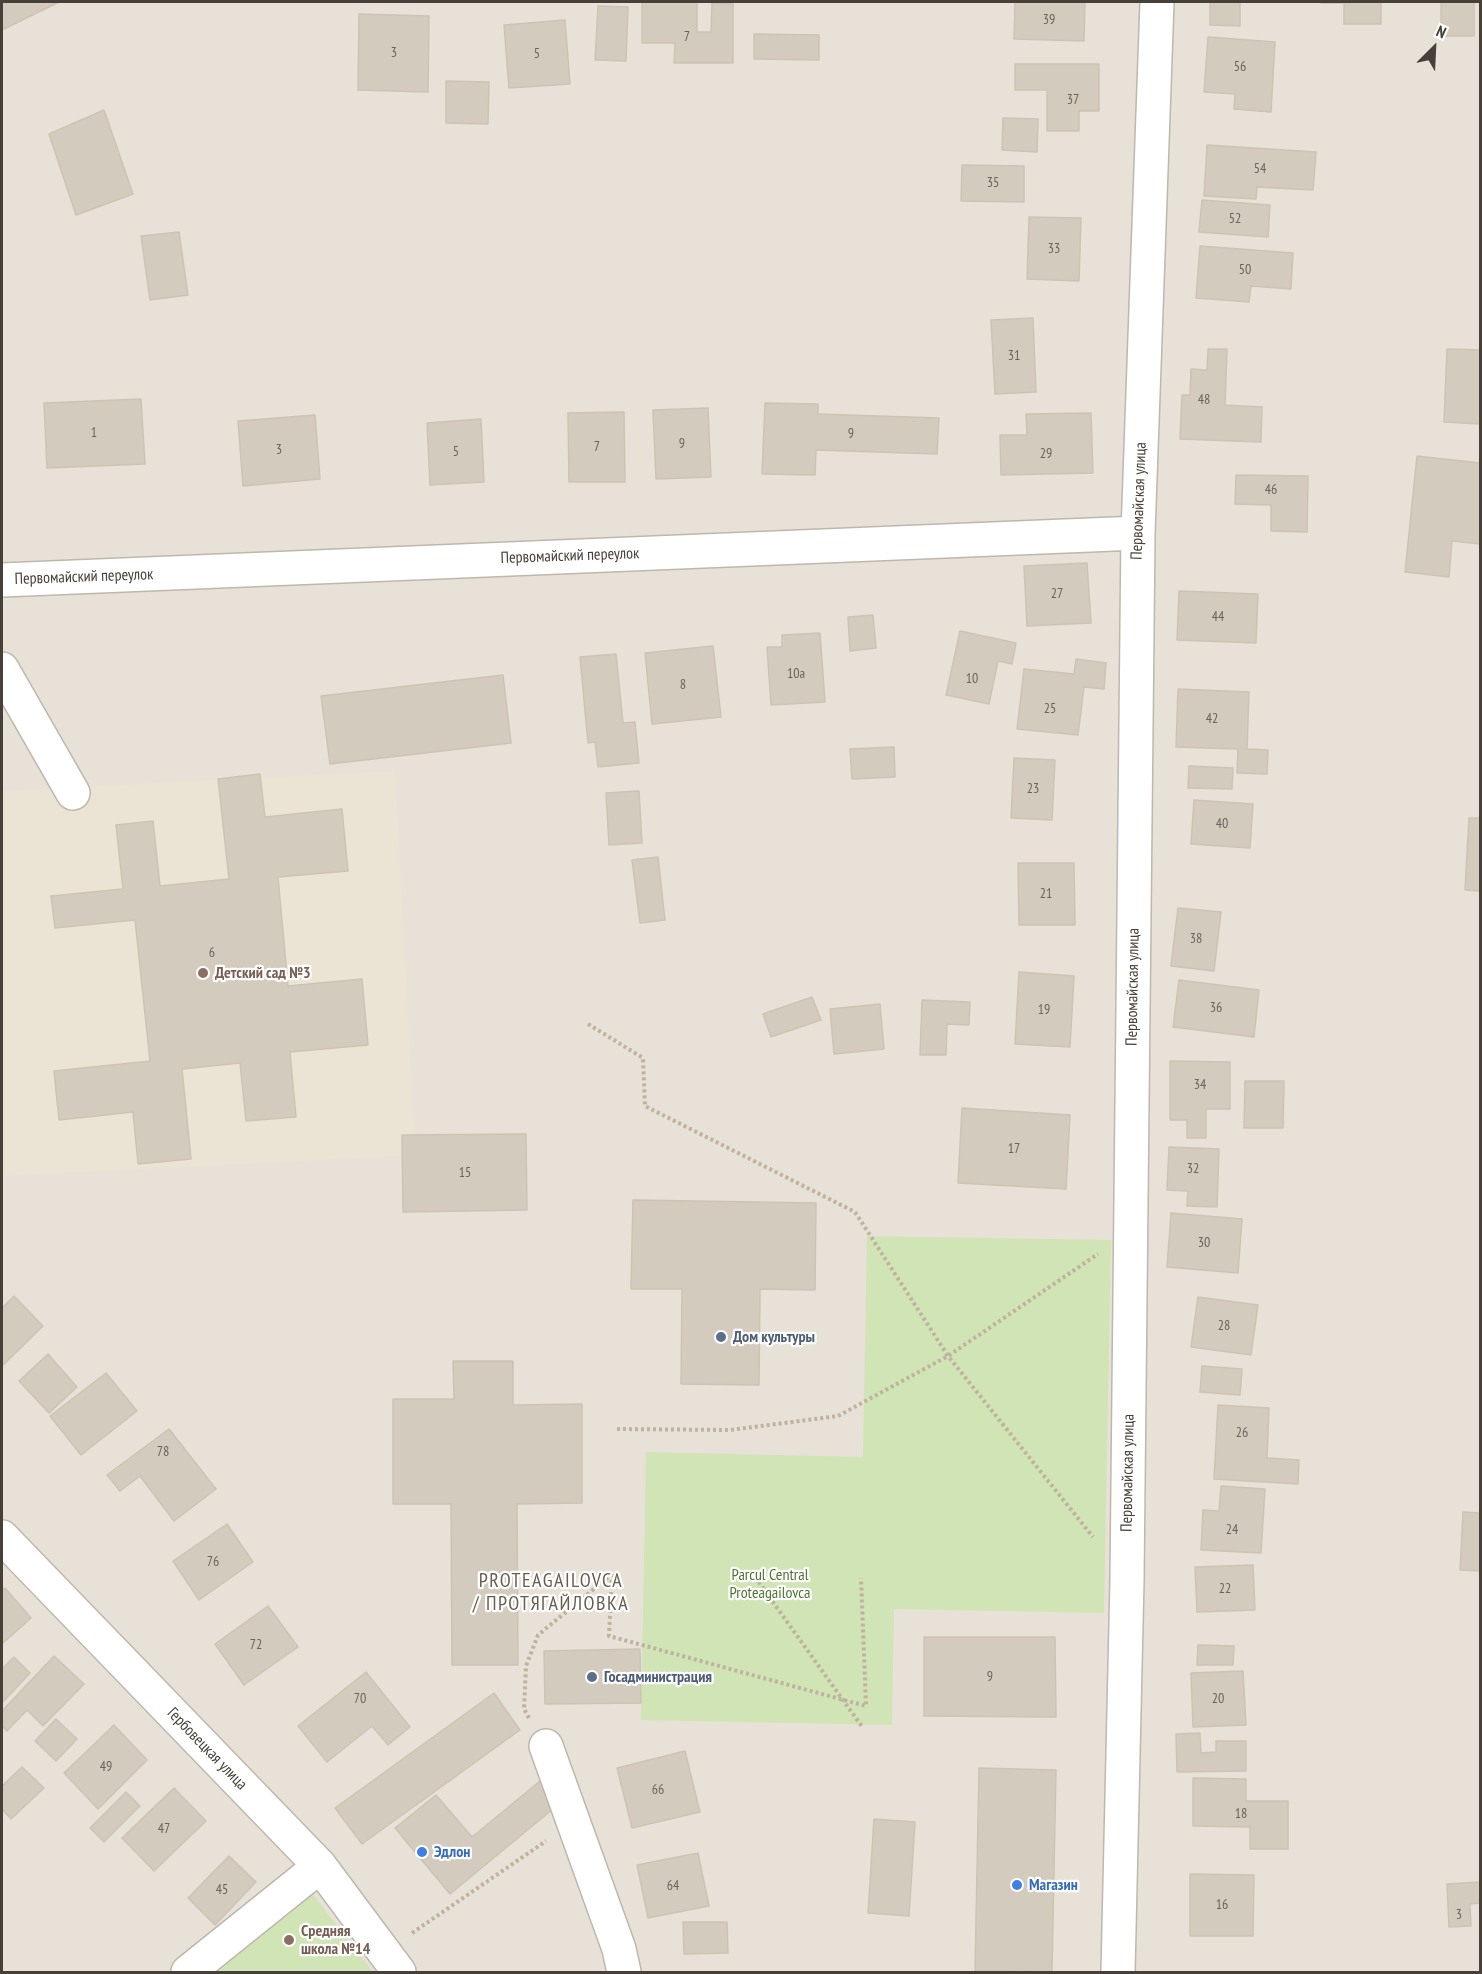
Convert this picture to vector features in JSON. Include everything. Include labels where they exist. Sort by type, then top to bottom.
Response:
[{"type":"street","name":"Первомайская улица","points":[[1118,1972],[1127,1580],[1138,533],[1157,2]]},
{"type":"street","name":"Первомайский переулок","points":[[2,580],[1138,533]]},
{"type":"street","points":[[2,669],[73,793]]},
{"type":"street","name":"Гербовецкая улица","points":[[2,1537],[320,1866],[391,1962]]},
{"type":"street","points":[[546,1746],[619,1949],[624,1972]]},
{"type":"street","points":[[188,1972],[320,1866]]},
{"type":"path","points":[[588,1024],[643,1058],[645,1106],[855,1212],[948,1356],[1127,1580]]},
{"type":"path","points":[[617,1430],[730,1430],[838,1416],[948,1356],[1130,1232]]},
{"type":"path","points":[[546,1746],[524,1709],[526,1666],[538,1635],[612,1574],[609,1636],[866,1706],[861,1578]]},
{"type":"path","points":[[755,1577],[863,1728]]},
{"type":"path","points":[[391,1962],[538,1845],[574,1825]]},
{"type":"shaded area","points":[[2,2],[1480,2],[1480,1972],[2,1972]]},
{"type":"shaded area","name":"Детский сад №3","points":[[395,771],[415,1155],[2,1176],[2,791]]},
{"type":"green space","name":"Parcul Central Proteagailovca","points":[[867,1236],[1111,1240],[1104,1613],[894,1609],[892,1725],[641,1720],[646,1452],[863,1457]]},
{"type":"green space","name":"Средняя школа №14","points":[[311,1892],[373,1972],[216,1972],[297,1908]]},
{"type":"building","points":[[2,2],[59,2],[2,30]]},
{"type":"building","points":[[642,2],[697,2],[697,32],[711,32],[712,3],[733,4],[733,63],[674,63],[675,43],[642,43]]},
{"type":"building","points":[[1015,2],[1085,2],[1084,41],[1014,39]]},
{"type":"building","points":[[1210,2],[1240,2],[1240,26],[1210,25]]},
{"type":"building","points":[[1381,2],[1381,24],[1344,24],[1344,3],[1321,3]]},
{"type":"building","points":[[1441,2],[1474,2],[1474,36],[1441,36]]},
{"type":"building","points":[[598,6],[628,7],[626,61],[595,60]]},
{"type":"building","points":[[359,14],[429,16],[428,92],[358,90]]},
{"type":"building","points":[[565,20],[570,84],[509,88],[504,25]]},
{"type":"building","points":[[754,34],[819,35],[819,60],[754,59]]},
{"type":"building","points":[[1208,37],[1275,42],[1271,112],[1234,109],[1235,94],[1204,92]]},
{"type":"building","points":[[1015,64],[1099,64],[1099,111],[1079,111],[1079,131],[1047,131],[1047,90],[1015,90]]},
{"type":"building","points":[[446,81],[489,82],[488,124],[446,123]]},
{"type":"building","points":[[104,110],[133,194],[76,215],[49,134]]},
{"type":"building","points":[[1003,118],[1038,119],[1037,152],[1002,150]]},
{"type":"building","points":[[1207,145],[1316,152],[1313,190],[1257,187],[1256,199],[1204,196]]},
{"type":"building","points":[[962,165],[1024,166],[1024,202],[961,201]]},
{"type":"building","points":[[1202,200],[1270,205],[1268,237],[1199,232]]},
{"type":"building","points":[[1029,217],[1081,218],[1079,281],[1027,279]]},
{"type":"building","points":[[179,232],[188,295],[150,300],[141,236]]},
{"type":"building","points":[[1200,246],[1293,253],[1291,289],[1251,286],[1249,302],[1196,298]]},
{"type":"building","points":[[1033,318],[1036,392],[995,394],[991,320]]},
{"type":"building","points":[[1208,349],[1227,349],[1225,405],[1262,407],[1261,442],[1180,439],[1182,395],[1190,395],[1191,369],[1207,370]]},
{"type":"building","points":[[1447,349],[1480,350],[1480,424],[1444,422]]},
{"type":"building","points":[[141,399],[145,464],[47,468],[44,403]]},
{"type":"building","points":[[765,403],[818,404],[818,414],[939,418],[937,454],[816,450],[815,475],[762,474]]},
{"type":"building","points":[[708,408],[711,477],[656,479],[653,410]]},
{"type":"building","points":[[624,412],[625,482],[569,482],[568,413]]},
{"type":"building","points":[[1091,413],[1093,473],[1001,475],[1000,435],[1027,435],[1026,414]]},
{"type":"building","points":[[315,415],[320,479],[243,486],[238,421]]},
{"type":"building","points":[[481,419],[484,482],[430,485],[427,423]]},
{"type":"building","points":[[1417,456],[1480,463],[1480,544],[1452,541],[1449,577],[1405,572]]},
{"type":"building","points":[[1236,475],[1308,476],[1307,532],[1271,531],[1271,505],[1235,504]]},
{"type":"building","points":[[1087,563],[1091,623],[1027,626],[1024,566]]},
{"type":"building","points":[[1179,591],[1258,594],[1256,643],[1177,640]]},
{"type":"building","points":[[873,615],[876,648],[850,651],[848,617]]},
{"type":"building","points":[[960,631],[1016,643],[1012,664],[998,661],[989,704],[946,695]]},
{"type":"building","points":[[820,633],[825,702],[771,705],[767,647],[782,647],[782,635]]},
{"type":"building","points":[[713,646],[721,717],[652,724],[645,653]]},
{"type":"building","points":[[616,654],[623,723],[635,722],[639,763],[598,767],[595,742],[588,743],[580,657]]},
{"type":"building","points":[[1076,659],[1106,663],[1104,689],[1084,687],[1078,735],[1017,729],[1024,669],[1074,674]]},
{"type":"building","points":[[503,675],[511,743],[330,764],[321,696]]},
{"type":"building","points":[[1178,689],[1249,692],[1247,749],[1268,750],[1267,774],[1237,773],[1238,749],[1176,747]]},
{"type":"building","points":[[894,747],[895,777],[852,779],[850,749]]},
{"type":"building","points":[[1014,758],[1055,760],[1052,820],[1011,818]]},
{"type":"building","points":[[1189,766],[1233,768],[1232,789],[1188,788]]},
{"type":"building","points":[[260,774],[265,817],[342,809],[348,871],[278,877],[288,986],[362,979],[368,1045],[290,1052],[296,1117],[246,1121],[240,1063],[182,1069],[191,1159],[138,1164],[133,1112],[59,1120],[54,1071],[150,1061],[135,920],[55,928],[51,896],[123,889],[116,825],[153,821],[160,886],[229,879],[218,779]]},
{"type":"building","points":[[639,791],[642,843],[609,845],[606,793]]},
{"type":"building","points":[[1194,800],[1253,804],[1250,848],[1191,844]]},
{"type":"building","points":[[1469,818],[1480,818],[1480,891],[1465,890]]},
{"type":"building","points":[[658,857],[665,920],[640,923],[632,860]]},
{"type":"building","points":[[1018,863],[1074,863],[1075,925],[1019,925]]},
{"type":"building","points":[[1178,908],[1221,912],[1214,971],[1171,966]]},
{"type":"building","points":[[1019,972],[1074,976],[1070,1047],[1015,1044]]},
{"type":"building","points":[[1179,980],[1259,990],[1254,1037],[1173,1027]]},
{"type":"building","points":[[812,997],[821,1020],[771,1037],[763,1014]]},
{"type":"building","points":[[922,1000],[970,1002],[969,1025],[947,1024],[946,1055],[920,1055]]},
{"type":"building","points":[[880,1004],[884,1049],[834,1054],[830,1009]]},
{"type":"building","points":[[1170,1061],[1230,1062],[1230,1109],[1206,1109],[1206,1138],[1187,1138],[1187,1120],[1170,1120]]},
{"type":"building","points":[[1245,1081],[1284,1081],[1283,1128],[1244,1128]]},
{"type":"building","points":[[962,1108],[1070,1115],[1066,1189],[958,1183]]},
{"type":"building","points":[[526,1134],[527,1210],[403,1212],[402,1135]]},
{"type":"building","points":[[1169,1147],[1219,1149],[1217,1207],[1187,1206],[1188,1191],[1167,1190]]},
{"type":"building","name":"Дом культуры","points":[[633,1200],[816,1203],[815,1290],[760,1289],[759,1385],[681,1384],[682,1289],[631,1289]]},
{"type":"building","points":[[1171,1213],[1242,1219],[1238,1273],[1167,1267]]},
{"type":"building","points":[[14,1296],[43,1326],[2,1366],[2,1308]]},
{"type":"building","points":[[1198,1297],[1258,1305],[1251,1355],[1191,1347]]},
{"type":"building","points":[[48,1354],[77,1387],[49,1413],[19,1381]]},
{"type":"building","points":[[453,1361],[513,1361],[513,1405],[582,1404],[582,1503],[517,1504],[518,1665],[452,1665],[451,1504],[393,1504],[393,1399],[454,1399]]},
{"type":"building","points":[[1202,1366],[1242,1369],[1240,1395],[1200,1392]]},
{"type":"building","points":[[106,1373],[137,1411],[81,1455],[50,1416]]},
{"type":"building","points":[[1218,1405],[1269,1408],[1267,1458],[1299,1460],[1298,1484],[1214,1479]]},
{"type":"building","points":[[169,1429],[216,1489],[174,1521],[140,1476],[120,1491],[107,1475]]},
{"type":"building","points":[[1221,1486],[1265,1489],[1261,1553],[1201,1550],[1203,1510],[1219,1511]]},
{"type":"building","points":[[1463,1512],[1480,1513],[1480,1571],[1460,1570]]},
{"type":"building","points":[[227,1524],[253,1562],[199,1600],[173,1561]]},
{"type":"building","points":[[1253,1565],[1255,1610],[1197,1612],[1195,1567]]},
{"type":"building","points":[[5,1588],[31,1618],[2,1644],[2,1591]]},
{"type":"building","points":[[268,1606],[298,1647],[244,1685],[215,1644]]},
{"type":"building","points":[[924,1637],[1055,1637],[1056,1717],[924,1716]]},
{"type":"building","points":[[1198,1645],[1234,1646],[1233,1665],[1197,1665]]},
{"type":"building","name":"Госадминистрация","points":[[640,1649],[641,1703],[545,1704],[544,1651]]},
{"type":"building","points":[[54,1656],[84,1684],[43,1726],[27,1710],[7,1731],[2,1726],[2,1711]]},
{"type":"building","points":[[14,1657],[30,1673],[2,1703],[2,1669]]},
{"type":"building","points":[[1243,1671],[1246,1725],[1193,1727],[1191,1673]]},
{"type":"building","points":[[366,1672],[410,1727],[388,1745],[372,1726],[327,1762],[298,1726]]},
{"type":"building","points":[[494,1693],[520,1730],[362,1844],[335,1808]]},
{"type":"building","points":[[56,1719],[77,1739],[56,1761],[35,1741]]},
{"type":"building","points":[[114,1725],[147,1760],[98,1809],[64,1773]]},
{"type":"building","points":[[1200,1733],[1201,1753],[1216,1752],[1216,1741],[1246,1741],[1246,1771],[1177,1772],[1176,1734]]},
{"type":"building","points":[[685,1751],[700,1812],[632,1828],[617,1768]]},
{"type":"building","points":[[22,1767],[44,1788],[11,1819],[2,1809],[2,1786]]},
{"type":"building","points":[[979,1768],[1056,1770],[1052,1972],[975,1971]]},
{"type":"building","points":[[1193,1778],[1246,1779],[1246,1801],[1288,1801],[1288,1849],[1250,1849],[1250,1827],[1193,1826]]},
{"type":"building","points":[[540,1781],[559,1804],[450,1894],[395,1828],[436,1795],[472,1837]]},
{"type":"building","points":[[174,1788],[206,1821],[154,1871],[122,1838]]},
{"type":"building","points":[[126,1792],[140,1806],[104,1842],[90,1828]]},
{"type":"building","points":[[874,1819],[915,1822],[909,1916],[868,1913]]},
{"type":"building","points":[[698,1853],[709,1906],[648,1918],[637,1865]]},
{"type":"building","points":[[229,1856],[256,1882],[215,1925],[188,1898]]},
{"type":"building","points":[[1190,1874],[1254,1875],[1253,1936],[1190,1936]]},
{"type":"building","points":[[1480,1882],[1480,1903],[1470,1904],[1471,1926],[1449,1927],[1447,1884]]},
{"type":"building","points":[[683,1922],[727,1922],[728,1953],[684,1954]]},
{"type":"place","name":"Детский сад №3","points":[[203,973]]},
{"type":"place","name":"Дом культуры","points":[[721,1337]]},
{"type":"place","name":"Госадминистрация","points":[[592,1677]]},
{"type":"place","name":"Эдлон","points":[[422,1852]]},
{"type":"place","name":"Магазин","points":[[1017,1885]]},
{"type":"place","name":"Средняя школа №14","points":[[289,1940]]},
{"type":"district","name":"PROTEAGAILOVCA / ПРОТЯГАЙЛОВКА","points":[[551,1592]]}]
